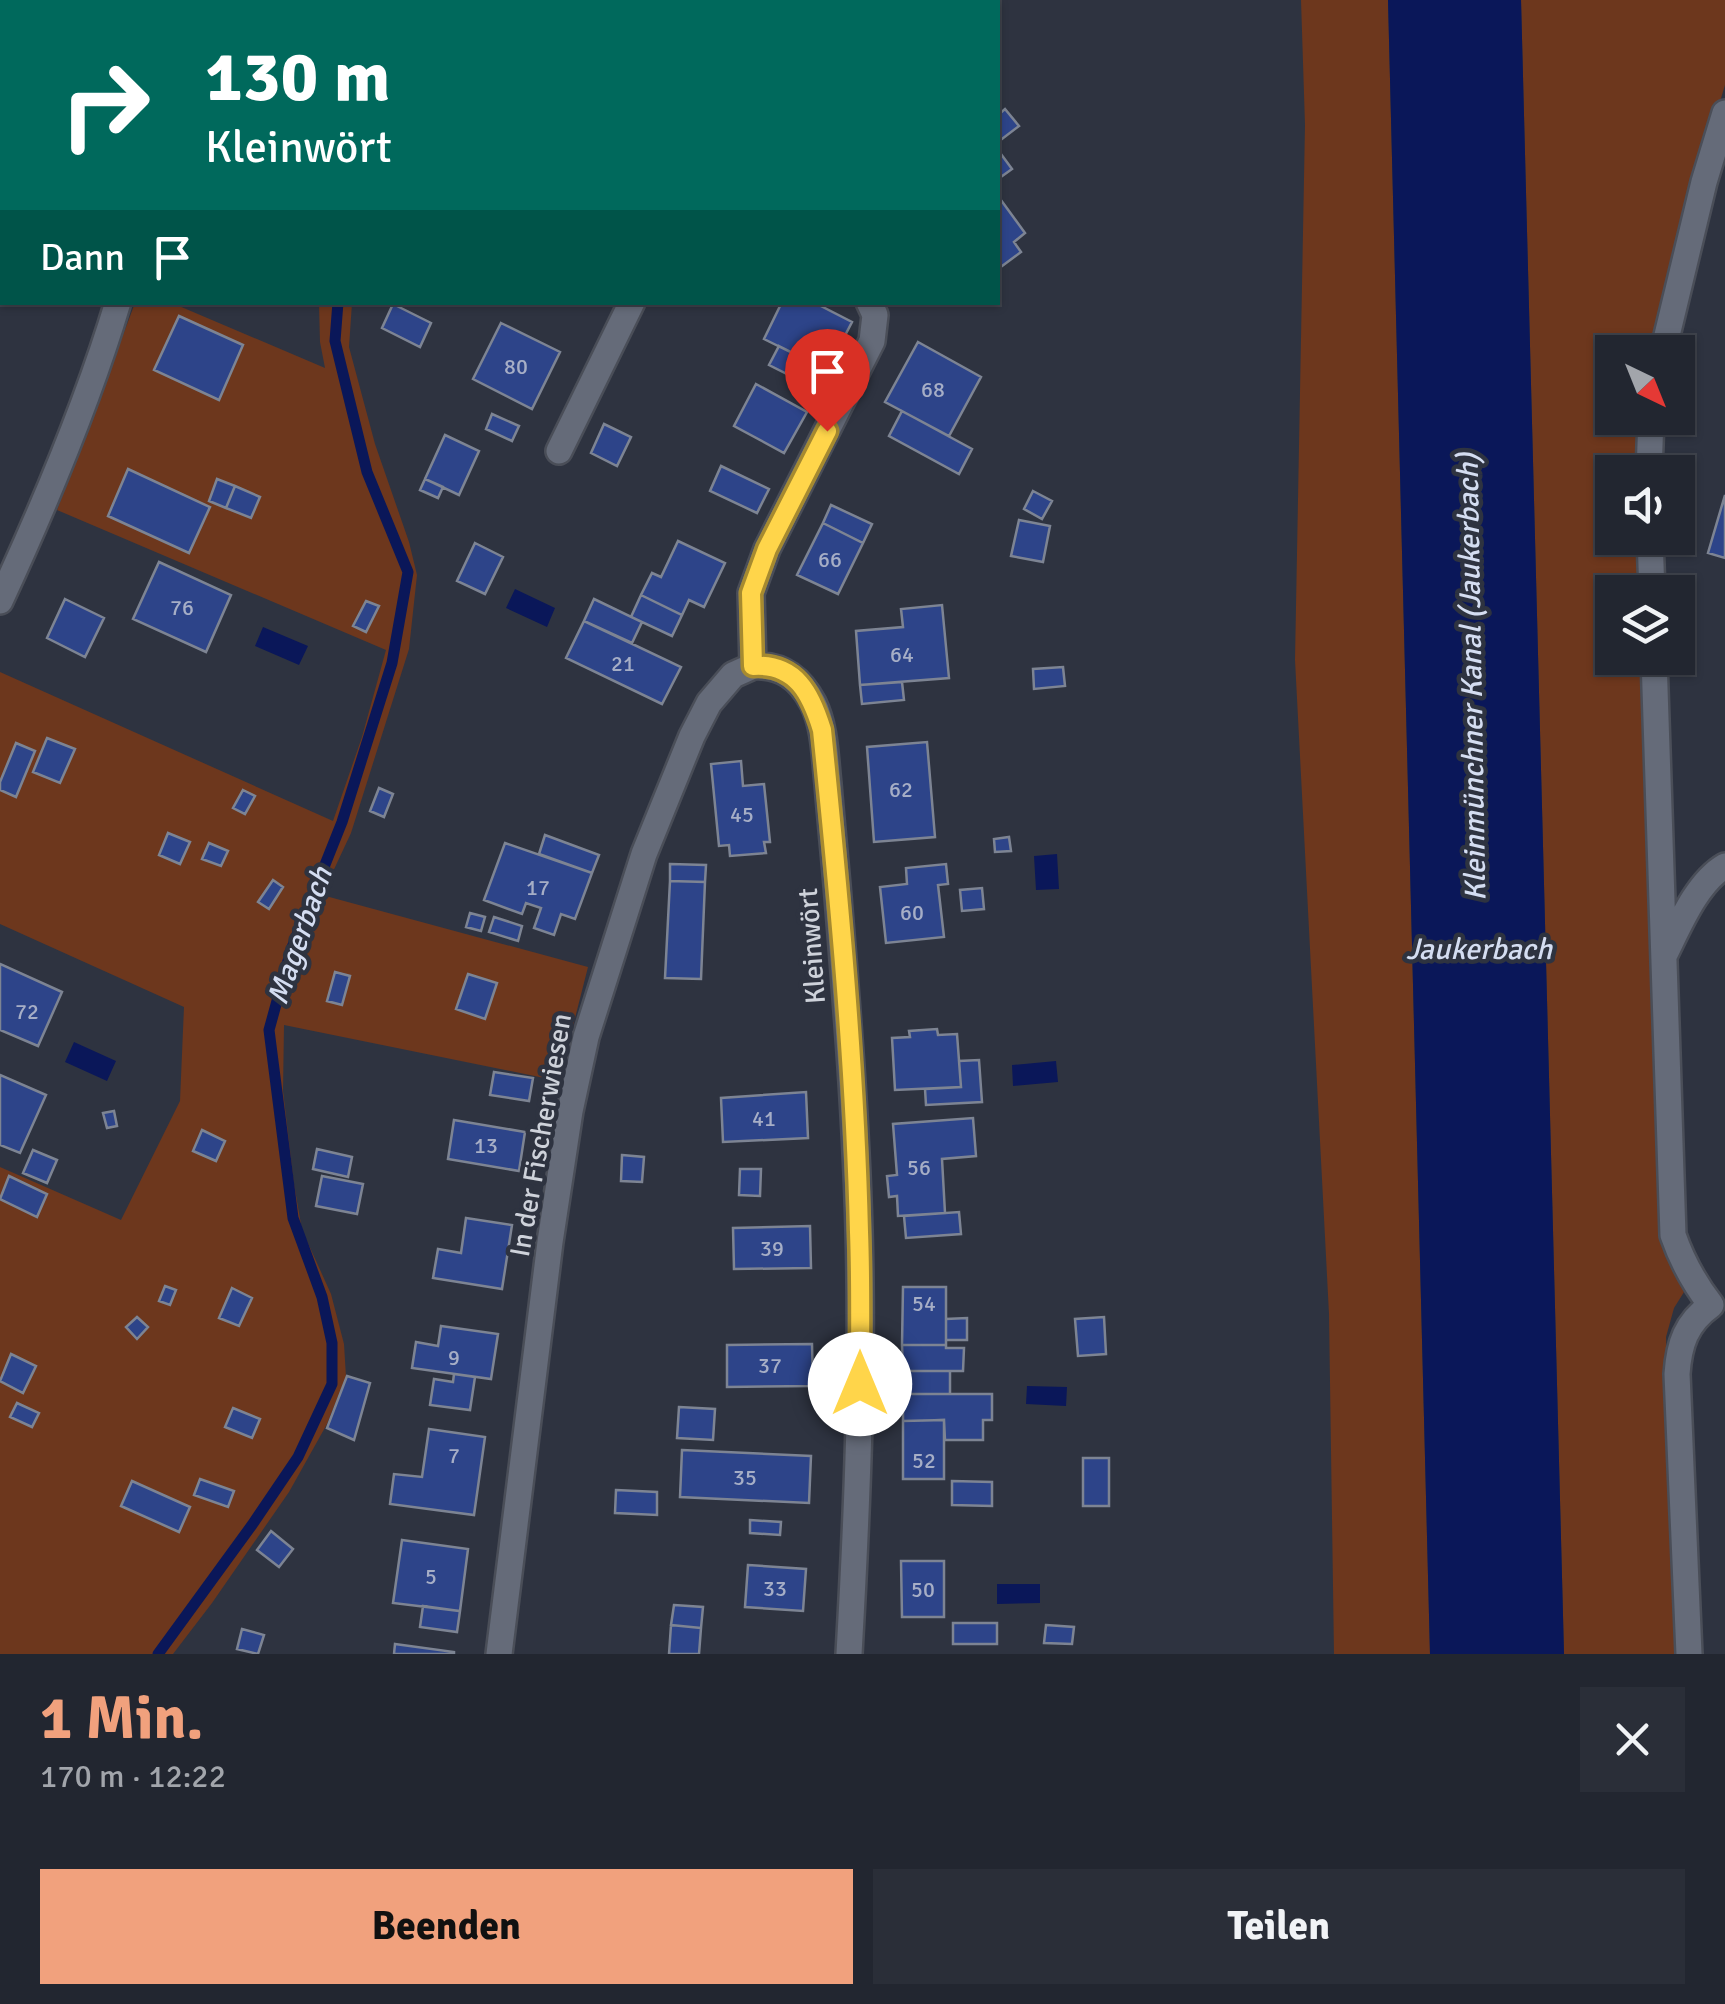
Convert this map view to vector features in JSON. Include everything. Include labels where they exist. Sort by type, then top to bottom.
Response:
[{"type":"street","points":[[1667,335],[1695,215],[1725,114]]},
{"type":"street","points":[[0,601],[42,509],[117,305]]},
{"type":"street","points":[[558,450],[630,305]]},
{"type":"street","points":[[753,666],[751,593],[767,549],[872,341],[871,305]]},
{"type":"street","name":"Kleinwört","points":[[753,666],[770,665],[784,671],[802,685],[814,704],[822,730],[834,848],[860,1234],[859,1439],[849,1654]]},
{"type":"street","name":"In der Fischerwiesen","points":[[499,1654],[550,1242],[586,1037],[644,854],[692,736],[709,703],[732,675],[753,666]]},
{"type":"street","points":[[1654,675],[1673,1235],[1695,1284],[1718,1308],[1698,1314],[1679,1349],[1689,1654]]},
{"type":"street","points":[[1662,958],[1691,904],[1725,866]]},
{"type":"shaded area","points":[[1301,0],[1388,0],[1430,1654],[1334,1654],[1329,1314],[1295,660],[1305,125]]},
{"type":"shaded area","points":[[1521,0],[1725,0],[1725,85],[1684,220],[1656,335],[1595,335],[1595,435],[1641,435],[1640,455],[1595,455],[1595,555],[1643,555],[1643,575],[1595,575],[1595,675],[1646,675],[1662,1210],[1668,1258],[1684,1292],[1674,1308],[1666,1337],[1680,1654],[1564,1654]]},
{"type":"shaded area","points":[[134,305],[177,305],[325,368],[319,305],[352,305],[349,347],[417,575],[409,649],[351,833],[322,895],[588,967],[559,1081],[284,1025],[283,1091],[302,1230],[331,1294],[344,1344],[346,1377],[327,1424],[289,1492],[173,1654],[0,1654],[0,1167],[121,1220],[180,1101],[184,1007],[0,924],[0,672],[333,821],[386,650],[57,510]]},
{"type":"water","name":"Jaukerbach","points":[[1388,0],[1521,0],[1564,1654],[1430,1654]]},
{"type":"water","points":[[515,589],[555,608],[547,627],[506,608]]},
{"type":"water","points":[[263,627],[308,646],[299,665],[255,646]]},
{"type":"water","points":[[1057,854],[1059,889],[1036,890],[1034,856]]},
{"type":"water","points":[[74,1042],[116,1061],[107,1081],[65,1062]]},
{"type":"water","points":[[1056,1061],[1058,1082],[1013,1086],[1012,1065]]},
{"type":"water","points":[[1027,1386],[1067,1387],[1066,1406],[1026,1404]]},
{"type":"water","points":[[997,1584],[1040,1584],[1040,1603],[997,1604]]},
{"type":"building","points":[[1005,109],[1019,126],[1000,140],[1000,113]]},
{"type":"building","points":[[1000,153],[1012,169],[1000,178]]},
{"type":"building","points":[[1000,199],[1025,233],[1014,242],[1021,252],[1000,268]]},
{"type":"building","points":[[393,305],[431,323],[420,347],[382,328]]},
{"type":"building","points":[[781,305],[819,305],[852,322],[827,370],[764,339]]},
{"type":"building","points":[[179,316],[243,345],[219,400],[154,370]]},
{"type":"building","points":[[501,323],[560,352],[532,409],[473,379]]},
{"type":"building","points":[[918,342],[981,377],[949,436],[885,402]]},
{"type":"building","points":[[779,346],[811,362],[801,381],[769,365]]},
{"type":"building","points":[[756,384],[807,412],[784,453],[734,426]]},
{"type":"building","points":[[902,411],[972,449],[959,474],[889,436]]},
{"type":"building","points":[[492,414],[519,426],[512,441],[486,429]]},
{"type":"building","points":[[604,424],[631,437],[617,466],[591,453]]},
{"type":"building","points":[[445,435],[479,451],[459,495],[425,479]]},
{"type":"building","points":[[721,466],[769,489],[757,513],[710,491]]},
{"type":"building","points":[[128,469],[210,507],[189,553],[108,516]]},
{"type":"building","points":[[217,479],[235,486],[226,508],[209,501]]},
{"type":"building","points":[[425,479],[443,487],[438,498],[420,490]]},
{"type":"building","points":[[235,486],[260,497],[251,518],[226,508]]},
{"type":"building","points":[[1033,491],[1052,501],[1042,519],[1024,509]]},
{"type":"building","points":[[1725,495],[1725,558],[1708,553]]},
{"type":"building","points":[[831,505],[872,524],[863,543],[823,523]]},
{"type":"building","points":[[1019,520],[1050,526],[1043,562],[1011,556]]},
{"type":"building","points":[[823,523],[863,543],[838,594],[797,575]]},
{"type":"building","points":[[678,541],[725,563],[704,607],[689,600],[682,615],[641,595],[652,573],[661,577]]},
{"type":"building","points":[[475,543],[503,557],[485,594],[457,581]]},
{"type":"building","points":[[159,562],[231,595],[206,652],[133,619]]},
{"type":"building","points":[[641,595],[682,615],[672,636],[631,617]]},
{"type":"building","points":[[65,599],[104,618],[85,657],[47,638]]},
{"type":"building","points":[[594,599],[642,622],[632,643],[584,621]]},
{"type":"building","points":[[366,601],[379,606],[366,632],[353,626]]},
{"type":"building","points":[[942,605],[949,678],[860,685],[856,631],[903,627],[901,609]]},
{"type":"building","points":[[584,621],[681,667],[662,704],[566,658]]},
{"type":"building","points":[[1063,667],[1065,686],[1034,689],[1033,669]]},
{"type":"building","points":[[902,682],[904,700],[862,704],[860,685]]},
{"type":"building","points":[[47,738],[75,749],[60,783],[33,772]]},
{"type":"building","points":[[927,742],[935,837],[874,842],[867,747]]},
{"type":"building","points":[[16,743],[35,751],[16,797],[0,790],[0,782]]},
{"type":"building","points":[[741,761],[743,786],[764,784],[770,842],[764,842],[766,853],[730,856],[729,845],[719,846],[711,764]]},
{"type":"building","points":[[379,788],[393,794],[384,817],[370,811]]},
{"type":"building","points":[[243,790],[255,796],[245,814],[233,808]]},
{"type":"building","points":[[168,833],[190,842],[180,864],[159,855]]},
{"type":"building","points":[[545,835],[599,855],[592,873],[539,854]]},
{"type":"building","points":[[1009,837],[1011,851],[995,852],[994,839]]},
{"type":"building","points":[[209,843],[228,851],[221,866],[202,859]]},
{"type":"building","points":[[505,843],[592,873],[575,919],[561,914],[554,935],[534,928],[541,908],[526,903],[522,914],[484,900]]},
{"type":"building","points":[[670,864],[706,865],[705,882],[670,881]]},
{"type":"building","points":[[946,864],[948,884],[938,885],[944,937],[886,943],[880,887],[907,884],[906,868]]},
{"type":"building","points":[[273,880],[283,887],[269,909],[258,902]]},
{"type":"building","points":[[670,881],[705,882],[701,979],[665,978]]},
{"type":"building","points":[[982,888],[984,909],[962,911],[960,890]]},
{"type":"building","points":[[470,913],[485,917],[481,931],[466,927]]},
{"type":"building","points":[[494,917],[522,926],[518,941],[489,932]]},
{"type":"building","points":[[0,964],[62,992],[38,1046],[0,1030]]},
{"type":"building","points":[[335,972],[350,976],[342,1005],[327,1001]]},
{"type":"building","points":[[468,974],[497,983],[485,1019],[456,1009]]},
{"type":"building","points":[[937,1029],[938,1035],[957,1034],[961,1087],[895,1090],[892,1038],[910,1037],[909,1031]]},
{"type":"building","points":[[979,1060],[982,1102],[926,1105],[925,1089],[961,1087],[959,1061]]},
{"type":"building","points":[[494,1072],[533,1078],[529,1101],[490,1095]]},
{"type":"building","points":[[0,1075],[46,1095],[20,1153],[0,1145]]},
{"type":"building","points":[[806,1092],[808,1138],[723,1142],[721,1098]]},
{"type":"building","points":[[114,1111],[117,1126],[107,1128],[103,1113]]},
{"type":"building","points":[[973,1118],[976,1156],[942,1159],[945,1213],[898,1216],[897,1196],[889,1197],[887,1176],[897,1175],[893,1124]]},
{"type":"building","points":[[454,1120],[525,1132],[519,1171],[448,1159]]},
{"type":"building","points":[[202,1130],[225,1141],[216,1161],[193,1151]]},
{"type":"building","points":[[317,1149],[352,1157],[348,1177],[313,1169]]},
{"type":"building","points":[[33,1150],[57,1160],[47,1183],[23,1173]]},
{"type":"building","points":[[622,1155],[644,1157],[642,1182],[621,1181]]},
{"type":"building","points":[[740,1169],[761,1169],[760,1196],[739,1195]]},
{"type":"building","points":[[9,1176],[47,1194],[37,1217],[0,1199]]},
{"type":"building","points":[[322,1176],[363,1184],[357,1214],[316,1206]]},
{"type":"building","points":[[959,1212],[961,1234],[906,1238],[904,1216]]},
{"type":"building","points":[[466,1218],[512,1225],[502,1289],[433,1278],[438,1249],[461,1253]]},
{"type":"building","points":[[810,1226],[811,1268],[734,1269],[733,1228]]},
{"type":"building","points":[[165,1286],[176,1290],[170,1305],[159,1301]]},
{"type":"building","points":[[903,1287],[946,1287],[946,1345],[902,1345]]},
{"type":"building","points":[[232,1288],[252,1298],[239,1326],[219,1318]]},
{"type":"building","points":[[137,1317],[148,1327],[137,1339],[126,1327]]},
{"type":"building","points":[[1104,1317],[1106,1354],[1078,1356],[1075,1319]]},
{"type":"building","points":[[967,1318],[967,1340],[946,1340],[946,1319]]},
{"type":"building","points":[[441,1326],[498,1334],[491,1379],[412,1368],[416,1342],[438,1346]]},
{"type":"building","points":[[812,1344],[813,1386],[727,1387],[727,1345]]},
{"type":"building","points":[[902,1345],[964,1348],[963,1371],[903,1371]]},
{"type":"building","points":[[11,1354],[36,1366],[23,1393],[0,1381]]},
{"type":"building","points":[[903,1371],[950,1371],[950,1394],[903,1394]]},
{"type":"building","points":[[454,1374],[475,1377],[470,1410],[430,1405],[434,1379],[453,1382]]},
{"type":"building","points":[[347,1376],[370,1383],[354,1440],[327,1428]]},
{"type":"building","points":[[903,1394],[992,1394],[992,1420],[983,1420],[983,1440],[945,1440],[944,1420],[903,1421]]},
{"type":"building","points":[[17,1403],[39,1413],[32,1427],[10,1417]]},
{"type":"building","points":[[679,1407],[715,1409],[713,1440],[677,1438]]},
{"type":"building","points":[[233,1408],[260,1419],[252,1438],[225,1427]]},
{"type":"building","points":[[944,1420],[944,1479],[903,1479],[903,1421]]},
{"type":"building","points":[[429,1429],[485,1437],[474,1515],[390,1504],[394,1474],[422,1477]]},
{"type":"building","points":[[682,1450],[811,1456],[809,1503],[680,1497]]},
{"type":"building","points":[[1083,1458],[1109,1458],[1109,1506],[1083,1506]]},
{"type":"building","points":[[200,1479],[234,1491],[228,1507],[194,1495]]},
{"type":"building","points":[[132,1481],[190,1507],[179,1532],[121,1506]]},
{"type":"building","points":[[952,1481],[992,1482],[992,1506],[952,1505]]},
{"type":"building","points":[[616,1490],[657,1492],[657,1515],[615,1513]]},
{"type":"building","points":[[750,1520],[781,1522],[780,1535],[750,1533]]},
{"type":"building","points":[[271,1531],[293,1549],[279,1567],[257,1550]]},
{"type":"building","points":[[402,1540],[468,1549],[460,1611],[393,1603]]},
{"type":"building","points":[[901,1561],[944,1561],[944,1617],[902,1617]]},
{"type":"building","points":[[748,1565],[806,1569],[803,1611],[745,1607]]},
{"type":"building","points":[[674,1605],[703,1607],[701,1628],[671,1625]]},
{"type":"building","points":[[423,1606],[460,1611],[457,1632],[420,1627]]},
{"type":"building","points":[[953,1623],[997,1623],[997,1644],[953,1644]]},
{"type":"building","points":[[671,1625],[701,1628],[699,1654],[669,1654]]},
{"type":"building","points":[[1046,1625],[1074,1627],[1072,1644],[1044,1643]]},
{"type":"building","points":[[242,1629],[264,1635],[258,1654],[237,1649]]},
{"type":"building","points":[[395,1644],[454,1652],[454,1654],[394,1654]]},
{"type":"waterway","name":"Magerbach","points":[[158,1654],[298,1457],[332,1384],[332,1343],[322,1297],[293,1218],[269,1030],[291,950],[342,822],[392,663],[408,572],[367,472],[335,341],[338,305]]},
{"type":"route","points":[[827,431],[767,549],[751,593],[753,666],[770,665],[802,685],[814,704],[822,730],[854,1110],[860,1234],[860,1384]]},
{"type":"water label","name":"Kleinmünchner Kanal (Jaukerbach)","points":[[1472,677]]}]
